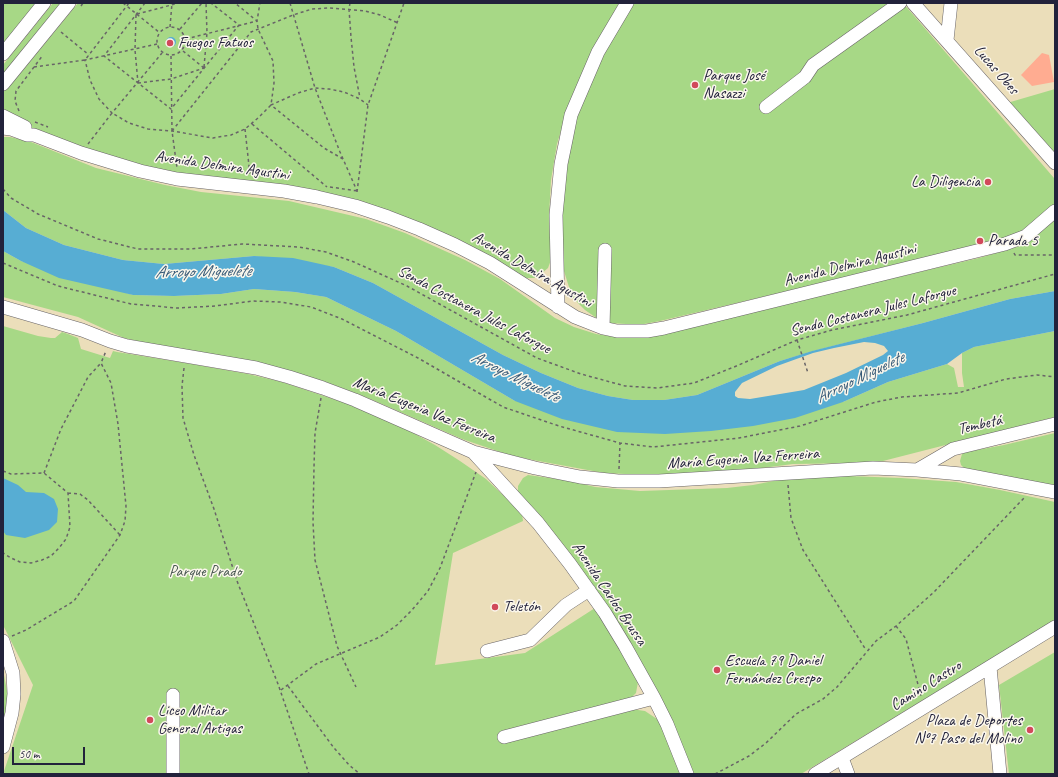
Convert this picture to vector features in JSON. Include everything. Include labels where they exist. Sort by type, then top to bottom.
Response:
[{"type":"street","points":[[3,54],[44,3]]},
{"type":"street","points":[[558,307],[556,215],[561,164],[571,115],[598,52],[626,3]]},
{"type":"street","points":[[766,107],[805,78],[813,65],[900,3]]},
{"type":"street","name":"Lucas Obes","points":[[913,3],[947,40],[1054,164]]},
{"type":"street","points":[[947,40],[951,3]]},
{"type":"street","points":[[4,83],[74,6]]},
{"type":"street","name":"Avenida Delmira Agustini","points":[[3,116],[28,129],[34,135]]},
{"type":"street","name":"Avenida Delmira Agustini","points":[[3,128],[11,129],[27,135],[34,135],[110,163],[140,171],[177,179],[284,191],[355,206],[394,219],[455,245],[490,263],[575,317],[603,328],[617,331],[631,332],[664,328],[1005,244],[1026,236],[1055,211]]},
{"type":"street","points":[[603,328],[605,250]]},
{"type":"street","name":"María Eugenia Vaz Ferreira","points":[[3,307],[82,330],[127,346],[256,368],[323,388],[389,414],[476,455],[580,476],[618,481],[659,481],[873,468],[961,474],[1055,492]]},
{"type":"street","name":"Tembetá","points":[[917,470],[953,448],[1055,424]]},
{"type":"street","name":"Avenida Carlos Brussa","points":[[476,455],[538,523],[589,590],[626,646],[654,698],[667,724],[687,774]]},
{"type":"street","points":[[487,651],[530,640],[566,605],[589,590]]},
{"type":"street","name":"Camino Castro","points":[[815,774],[1055,627]]},
{"type":"street","points":[[3,747],[12,713],[14,694],[13,673],[6,639]]},
{"type":"street","points":[[990,667],[1000,774]]},
{"type":"street","points":[[173,695],[173,774]]},
{"type":"street","points":[[504,737],[654,698]]},
{"type":"street","points":[[842,758],[848,774]]},
{"type":"path","points":[[74,6],[83,3]]},
{"type":"path","points":[[123,3],[160,33]]},
{"type":"path","points":[[85,60],[129,3]]},
{"type":"path","points":[[104,56],[145,3]]},
{"type":"path","points":[[137,14],[179,3]]},
{"type":"path","points":[[180,30],[202,3]]},
{"type":"path","points":[[204,68],[207,33],[206,3]]},
{"type":"path","points":[[211,3],[239,25]]},
{"type":"path","points":[[235,3],[257,21]]},
{"type":"path","points":[[260,3],[257,21],[258,29],[273,61],[274,83],[271,105]]},
{"type":"path","points":[[290,3],[292,15],[315,88],[343,159],[358,191]]},
{"type":"path","points":[[350,3],[349,9],[354,67],[360,99]]},
{"type":"path","points":[[355,206],[368,105],[404,3]]},
{"type":"path","points":[[170,27],[172,4]]},
{"type":"path","points":[[172,131],[251,32],[292,15],[312,9],[349,9],[365,11],[398,23]]},
{"type":"path","points":[[137,14],[135,50],[138,83]]},
{"type":"path","points":[[186,39],[257,21]]},
{"type":"path","points":[[171,110],[239,25]]},
{"type":"path","points":[[170,27],[180,30],[186,39],[182,51],[172,56],[162,53],[157,44],[160,33],[164,28],[170,27]]},
{"type":"path","points":[[61,32],[89,55]]},
{"type":"path","points":[[33,68],[85,60],[157,44]]},
{"type":"path","points":[[20,113],[15,101],[16,91],[47,50]]},
{"type":"path","points":[[182,51],[204,68]]},
{"type":"path","points":[[88,144],[162,53]]},
{"type":"path","points":[[104,56],[171,110]]},
{"type":"path","points":[[172,56],[171,110],[172,131],[178,170],[177,179]]},
{"type":"path","points":[[85,60],[90,80],[100,99],[112,113],[129,123],[148,129],[172,131],[213,138],[232,135],[245,130],[271,105],[298,93],[315,88],[344,92],[360,99],[368,105]]},
{"type":"path","points":[[138,83],[171,79],[204,68]]},
{"type":"path","points":[[271,105],[324,148],[343,159]]},
{"type":"path","points":[[31,120],[52,129]]},
{"type":"path","points":[[252,124],[327,187]]},
{"type":"path","points":[[245,130],[250,188]]},
{"type":"path","name":"Senda Costanera Jules Laforgue","points":[[3,189],[11,198],[38,214],[98,239],[138,249],[191,249],[242,244],[299,247],[326,252],[354,262],[407,286],[537,358],[581,374],[625,386],[657,388],[694,383],[797,340],[832,330],[907,315],[1055,274]]},
{"type":"path","points":[[1005,244],[1015,255],[1055,255]]},
{"type":"path","points":[[3,263],[58,286],[131,304],[178,308],[215,306],[253,301],[281,302],[311,307],[342,319],[418,358],[503,407],[559,426],[620,443],[654,446],[739,438],[800,426],[876,402],[902,397],[958,393],[1006,379],[1037,375],[1055,377]]},
{"type":"path","points":[[797,340],[808,373]]},
{"type":"path","points":[[44,474],[61,429],[88,377],[102,363],[110,341]]},
{"type":"path","points":[[185,356],[182,386],[183,418],[185,426],[237,581],[280,691],[308,774]]},
{"type":"path","points":[[6,639],[26,630],[74,601],[120,535],[126,521],[126,506],[118,424],[110,383],[102,363]]},
{"type":"path","points":[[323,388],[315,433],[313,522],[315,560],[337,646],[356,687]]},
{"type":"path","points":[[618,481],[620,443]]},
{"type":"path","points":[[280,691],[316,664],[380,637],[397,625],[412,610],[428,590],[440,568],[476,455]]},
{"type":"path","points":[[3,471],[12,474],[44,474],[68,493],[80,494],[88,500],[120,535]]},
{"type":"path","points":[[789,473],[788,490],[791,518],[803,550],[867,651]]},
{"type":"path","points":[[715,774],[749,756],[766,743],[796,714],[824,699],[837,687],[867,651],[886,632],[896,626],[934,592],[1034,488]]},
{"type":"path","points":[[3,553],[20,562],[31,563],[51,556],[66,539],[70,527],[68,493]]},
{"type":"path","points":[[896,626],[906,639],[924,707]]},
{"type":"path","points":[[287,686],[334,748],[349,765],[360,774]]},
{"type":"green space","points":[[3,3],[36,3],[3,45]]},
{"type":"green space","points":[[53,3],[64,3],[3,79],[3,65]]},
{"type":"green space","points":[[78,3],[620,3],[598,42],[567,111],[557,144],[551,180],[549,216],[551,260],[548,268],[541,274],[534,278],[523,278],[388,213],[144,169],[45,135],[3,111],[3,89],[15,76],[19,75]]},
{"type":"green space","points":[[633,3],[903,3],[1054,178],[1055,205],[1031,225],[1009,239],[660,321],[644,324],[626,324],[609,323],[598,319],[585,310],[573,298],[564,271],[562,217],[568,151],[578,114],[609,43]]},
{"type":"green space","points":[[1055,89],[1055,156],[1007,103]]},
{"type":"green space","points":[[3,137],[10,137],[31,142],[96,168],[165,185],[201,192],[289,201],[366,219],[405,233],[465,260],[500,279],[555,318],[574,327],[596,334],[622,338],[642,337],[979,258],[1020,246],[1034,237],[1055,219],[1055,291],[1010,299],[813,351],[780,361],[697,395],[664,400],[633,400],[608,396],[578,388],[541,373],[503,355],[373,283],[334,267],[254,256],[164,264],[123,260],[64,245],[26,228],[3,210]]},
{"type":"green space","points":[[3,251],[21,261],[133,295],[174,296],[221,294],[254,289],[295,292],[326,297],[396,331],[515,401],[843,402],[888,382],[947,364],[954,368],[958,387],[964,387],[962,353],[974,347],[1055,331],[1055,417],[883,461],[793,464],[731,472],[646,475],[604,473],[509,455],[462,439],[368,398],[323,381],[255,362],[155,345],[124,338],[78,317],[3,297]]},
{"type":"green space","name":"Parque Prado","points":[[3,326],[38,336],[51,338],[55,338],[62,332],[78,338],[81,349],[110,358],[113,351],[248,374],[282,382],[348,404],[406,429],[460,461],[486,479],[520,511],[523,521],[453,553],[435,665],[525,653],[595,608],[618,644],[638,682],[636,693],[632,697],[631,709],[645,711],[657,719],[682,774],[3,774],[33,685],[3,625]]},
{"type":"green space","points":[[1055,433],[1055,489],[964,468],[961,465],[960,461],[962,454],[966,452]]},
{"type":"green space","points":[[528,475],[571,481],[595,487],[640,491],[727,488],[822,475],[901,478],[956,482],[1055,502],[1055,620],[801,774],[692,774],[659,698],[518,494],[518,486],[523,478]]},
{"type":"green space","name":"Plaza de Deportes Nº7 Paso del Molino","points":[[1055,652],[1055,774],[1009,774],[999,685]]},
{"type":"green space","points":[[3,670],[8,696],[3,727]]},
{"type":"water","points":[[169,37],[173,37],[175,38],[175,46],[169,47],[166,44],[166,40]]},
{"type":"water","name":"Arroyo Miguelete","points":[[3,210],[26,228],[64,245],[123,260],[164,264],[254,256],[293,258],[334,267],[373,283],[503,355],[541,373],[578,388],[608,396],[633,400],[664,400],[697,395],[780,361],[812,351],[1010,299],[1055,291],[1055,331],[974,347],[962,353],[947,364],[888,382],[843,402],[795,418],[753,426],[711,431],[665,434],[617,432],[562,419],[515,401],[396,331],[326,297],[295,292],[254,289],[221,294],[174,296],[133,295],[59,278],[3,251]],"holes":[[[864,342],[884,346],[888,351],[883,355],[846,373],[804,390],[750,399],[738,398],[735,396],[735,392],[742,383],[777,366],[813,353],[834,348]]]},
{"type":"water","points":[[3,478],[18,485],[26,492],[44,493],[54,499],[58,509],[57,522],[49,530],[25,538],[6,535],[3,531]]},
{"type":"building","points":[[1042,53],[1049,55],[1054,82],[1032,86],[1021,75]]},
{"type":"place","name":"Fuegos Fatuos","points":[[170,43]]},
{"type":"place","name":"Parque José Nasazzi","points":[[695,85]]},
{"type":"place","name":"La Diligencia","points":[[988,182]]},
{"type":"place","name":"Parada 5","points":[[980,241]]},
{"type":"place","name":"Teletón","points":[[495,607]]},
{"type":"place","name":"Escuela 79 Daniel Fernández Crespo","points":[[717,670]]},
{"type":"place","name":"Liceo Militar General Artigas","points":[[150,720]]},
{"type":"place","name":"Plaza de Deportes Nº7 Paso del Molino","points":[[1030,730]]}]
